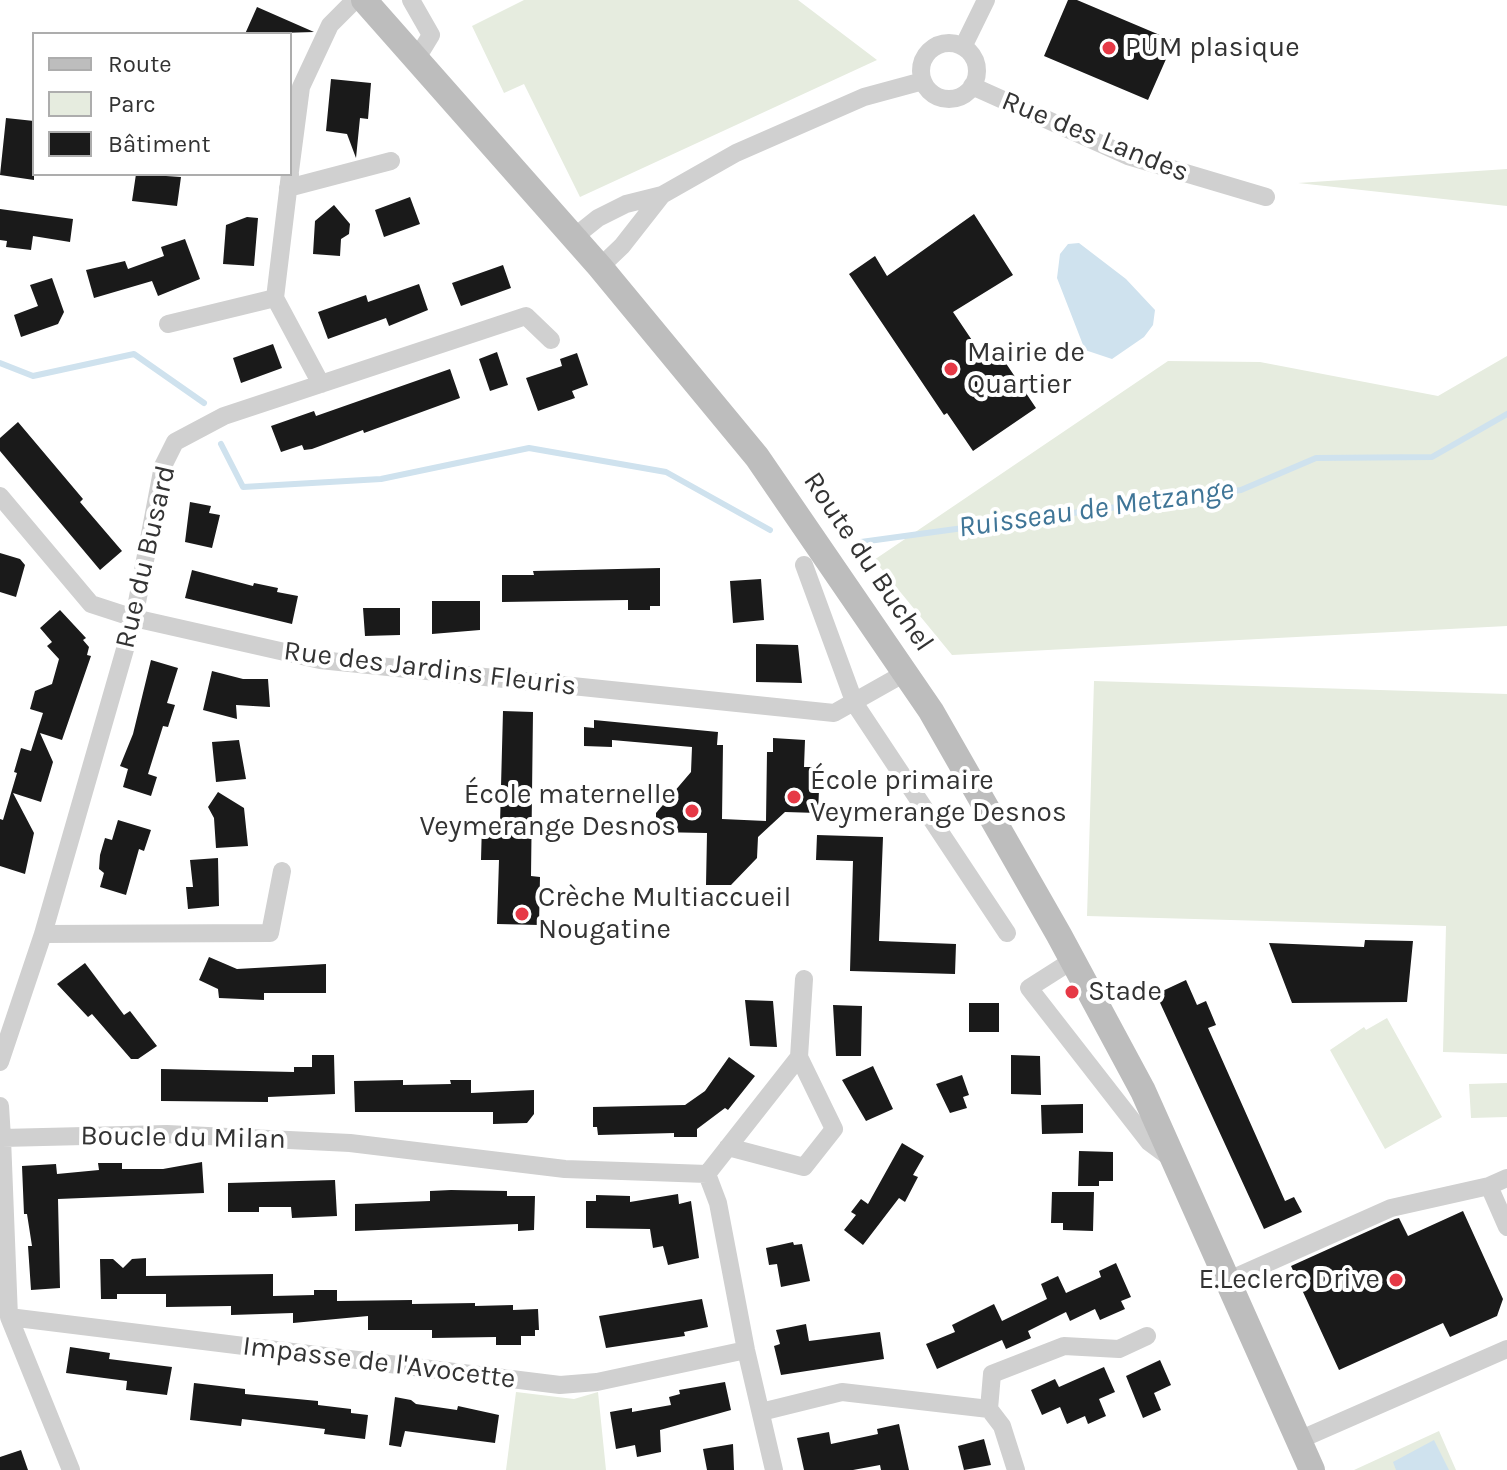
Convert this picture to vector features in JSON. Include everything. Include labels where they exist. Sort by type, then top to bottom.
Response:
[{"type":"main road","name":"Route du Buchel","points":[[364,0],[600,267],[757,457],[931,711],[1073,960],[1177,1163],[1312,1470]]},
{"type":"street","points":[[292,146],[301,87],[330,25],[355,0]]},
{"type":"street","points":[[411,0],[431,35],[417,58]]},
{"type":"street","points":[[963,47],[986,0]]},
{"type":"street","points":[[944,44],[963,47],[975,62],[972,86],[963,95],[944,99],[935,96],[923,81],[923,62],[927,53],[944,44]]},
{"type":"street","points":[[573,238],[598,218],[626,204],[662,195],[736,153],[864,97],[923,81]]},
{"type":"street","name":"Rue des Landes","points":[[972,86],[1128,156],[1266,197]]},
{"type":"street","points":[[321,384],[275,298],[289,178],[391,161]]},
{"type":"street","points":[[600,267],[622,246],[662,195]]},
{"type":"street","points":[[168,324],[275,298]]},
{"type":"street","name":"Rue du Busard","points":[[0,1062],[43,934],[134,618],[163,466],[175,442],[224,416],[526,316],[551,340]]},
{"type":"street","name":"Rue des Jardins Fleuris","points":[[0,496],[91,604],[134,618],[320,660],[834,713],[855,704],[905,673]]},
{"type":"street","name":"Route du Buchel","points":[[804,565],[855,704],[1007,933]]},
{"type":"street","points":[[43,934],[270,933],[282,871]]},
{"type":"street","name":"Route du Buchel","points":[[1073,960],[1029,988],[1149,1142],[1177,1163]]},
{"type":"street","points":[[728,1147],[804,1167],[834,1129],[799,1057],[804,979]]},
{"type":"street","points":[[774,1470],[746,1350],[718,1203],[707,1174],[799,1057]]},
{"type":"street","points":[[0,1106],[9,1317],[71,1470]]},
{"type":"street","name":"Boucle du Milan","points":[[2,1138],[167,1134],[320,1141],[565,1169],[707,1174]]},
{"type":"street","points":[[1229,1280],[1391,1208],[1489,1186],[1507,1178]]},
{"type":"street","points":[[1489,1186],[1507,1227]]},
{"type":"street","name":"Impasse de l'Avocette","points":[[9,1317],[560,1385],[597,1382],[746,1350]]},
{"type":"street","points":[[1016,1470],[1002,1426],[989,1409],[992,1374],[1064,1346],[1119,1349],[1147,1336]]},
{"type":"street","points":[[1299,1440],[1507,1349]]},
{"type":"street","points":[[761,1412],[842,1392],[989,1409]]},
{"type":"green space","points":[[524,0],[798,0],[877,60],[580,197],[524,84],[504,93],[472,26]]},
{"type":"green space","points":[[1507,169],[1507,206],[1298,183]]},
{"type":"green space","points":[[1507,356],[1507,626],[952,655],[874,560],[1168,361],[1260,362],[1438,396]]},
{"type":"green space","points":[[1094,681],[1507,694],[1507,1054],[1443,1052],[1446,926],[1087,916]]},
{"type":"green space","points":[[1387,1018],[1442,1117],[1385,1149],[1330,1050],[1364,1027],[1366,1030]]},
{"type":"green space","points":[[1507,1083],[1507,1117],[1471,1118],[1469,1084]]},
{"type":"green space","points":[[516,1392],[574,1399],[598,1392],[606,1470],[506,1470]]},
{"type":"green space","points":[[1439,1431],[1456,1470],[1354,1470]]},
{"type":"water","points":[[1079,243],[1126,279],[1155,310],[1153,325],[1144,337],[1112,359],[1085,350],[1057,278],[1060,254],[1068,244]]},
{"type":"water","points":[[1434,1440],[1449,1470],[1396,1470],[1393,1462]]},
{"type":"building","name":"PUM plasique","points":[[1068,0],[1077,0],[1174,41],[1148,100],[1044,56]]},
{"type":"building","points":[[257,7],[314,32],[292,33],[246,32]]},
{"type":"building","points":[[331,79],[371,83],[368,119],[360,118],[356,158],[347,134],[326,131]]},
{"type":"building","points":[[6,118],[32,121],[34,180],[0,175]]},
{"type":"building","points":[[136,176],[181,177],[177,206],[132,201]]},
{"type":"building","points":[[410,197],[420,224],[384,237],[375,210]]},
{"type":"building","points":[[334,205],[350,224],[349,234],[341,239],[340,256],[313,254],[315,221]]},
{"type":"building","points":[[0,209],[73,219],[70,242],[33,236],[31,250],[6,247],[7,241],[0,240]]},
{"type":"building","points":[[974,214],[1013,275],[953,312],[986,361],[999,353],[1036,408],[973,451],[947,413],[944,415],[849,274],[875,256],[887,276]]},
{"type":"building","points":[[247,217],[258,218],[254,266],[223,264],[226,225]]},
{"type":"building","points":[[185,239],[200,279],[158,296],[152,281],[94,298],[86,270],[125,261],[128,269],[164,256],[161,247]]},
{"type":"building","points":[[503,265],[511,288],[461,306],[452,283]]},
{"type":"building","points":[[52,278],[64,312],[58,324],[21,337],[14,315],[38,306],[30,285]]},
{"type":"building","points":[[419,284],[428,310],[389,326],[386,318],[328,339],[318,312],[366,295],[368,302]]},
{"type":"building","points":[[273,344],[282,368],[241,383],[233,358]]},
{"type":"building","points":[[497,352],[508,385],[490,391],[479,359]]},
{"type":"building","points":[[577,353],[588,385],[572,391],[575,398],[538,411],[526,378],[562,366],[560,359]]},
{"type":"building","points":[[450,369],[460,398],[312,449],[304,450],[302,445],[281,452],[271,426],[314,411],[316,416]]},
{"type":"building","points":[[18,422],[122,551],[100,570],[0,451],[0,438]]},
{"type":"building","points":[[190,502],[211,506],[209,513],[220,515],[212,548],[185,542]]},
{"type":"building","points":[[0,553],[20,559],[25,565],[16,597],[0,592]]},
{"type":"building","points":[[660,568],[660,606],[650,606],[650,610],[628,610],[628,600],[502,602],[502,575],[534,575],[533,571]]},
{"type":"building","points":[[192,570],[253,586],[254,583],[278,588],[277,592],[298,596],[292,624],[185,598]]},
{"type":"building","points":[[761,579],[764,620],[733,623],[730,581]]},
{"type":"building","points":[[432,601],[480,601],[480,630],[432,634]]},
{"type":"building","points":[[363,608],[400,608],[400,635],[365,636]]},
{"type":"building","points":[[60,610],[86,638],[83,640],[89,647],[87,655],[91,656],[62,740],[40,733],[53,762],[41,802],[13,793],[34,833],[25,874],[0,866],[0,819],[3,820],[17,773],[14,772],[21,748],[31,751],[43,713],[30,709],[35,691],[52,684],[59,659],[47,646],[52,642],[40,628]]},
{"type":"building","points":[[756,644],[798,645],[802,683],[756,682]]},
{"type":"building","points":[[151,660],[178,668],[167,703],[175,705],[168,727],[163,726],[148,774],[157,777],[151,796],[123,787],[128,769],[120,766],[133,734]]},
{"type":"building","points":[[212,671],[243,679],[268,679],[270,707],[236,705],[237,719],[203,710]]},
{"type":"building","points":[[503,711],[533,712],[531,876],[540,877],[539,925],[497,924],[499,860],[481,860],[482,823],[500,824]]},
{"type":"building","points":[[594,720],[718,732],[717,745],[723,745],[722,819],[766,821],[767,752],[773,752],[773,738],[805,740],[804,767],[820,767],[818,813],[785,812],[758,837],[757,858],[731,885],[706,885],[707,833],[656,832],[656,813],[691,772],[692,747],[612,740],[612,747],[584,746],[584,727],[594,728]]},
{"type":"building","points":[[239,740],[246,779],[216,782],[212,742]]},
{"type":"building","points":[[218,792],[244,808],[248,846],[216,848],[214,818],[208,807]]},
{"type":"building","points":[[118,820],[151,830],[144,851],[139,849],[126,895],[100,887],[104,873],[99,869],[100,855],[105,838],[112,840]]},
{"type":"building","points":[[817,835],[883,837],[879,941],[956,944],[955,974],[850,971],[853,861],[816,860]]},
{"type":"building","points":[[218,858],[219,906],[188,909],[186,887],[193,887],[190,860]]},
{"type":"building","points":[[1365,940],[1413,941],[1407,1002],[1292,1003],[1269,943],[1364,947]]},
{"type":"building","points":[[209,957],[237,969],[326,964],[326,993],[264,993],[264,1000],[219,998],[218,989],[199,980]]},
{"type":"building","points":[[85,963],[124,1015],[130,1011],[157,1046],[138,1059],[131,1059],[92,1014],[88,1017],[57,984]]},
{"type":"building","points":[[1186,980],[1197,1005],[1206,1001],[1216,1025],[1208,1028],[1285,1201],[1294,1197],[1302,1212],[1264,1229],[1156,994]]},
{"type":"building","points":[[745,1000],[773,1001],[777,1047],[750,1046]]},
{"type":"building","points":[[969,1003],[999,1003],[999,1032],[969,1032]]},
{"type":"building","points":[[833,1005],[862,1006],[861,1056],[836,1056]]},
{"type":"building","points":[[312,1055],[334,1055],[335,1094],[268,1097],[268,1102],[161,1101],[161,1069],[294,1072],[294,1067],[312,1067]]},
{"type":"building","points":[[1011,1055],[1040,1056],[1041,1095],[1011,1094]]},
{"type":"building","points":[[729,1057],[755,1076],[728,1110],[725,1108],[697,1129],[697,1137],[674,1137],[674,1133],[598,1135],[597,1127],[593,1127],[593,1107],[685,1105],[705,1091]]},
{"type":"building","points":[[873,1066],[893,1109],[866,1121],[842,1080]]},
{"type":"building","points":[[962,1075],[969,1095],[963,1097],[967,1108],[950,1113],[936,1084]]},
{"type":"building","points":[[403,1080],[403,1085],[451,1084],[450,1080],[471,1080],[471,1093],[534,1090],[534,1114],[527,1123],[493,1124],[493,1112],[355,1112],[354,1081]]},
{"type":"building","points":[[1083,1104],[1083,1133],[1042,1134],[1041,1105]]},
{"type":"building","points":[[902,1143],[924,1156],[913,1175],[918,1177],[905,1202],[899,1198],[863,1245],[844,1230],[856,1215],[851,1212],[861,1199],[868,1204]]},
{"type":"building","points":[[1079,1151],[1113,1152],[1113,1181],[1099,1181],[1099,1186],[1078,1186]]},
{"type":"building","points":[[202,1162],[204,1193],[58,1199],[60,1288],[31,1290],[28,1246],[32,1246],[27,1214],[24,1214],[22,1166],[56,1164],[57,1174],[99,1170],[98,1163],[122,1163],[122,1169],[163,1169]]},
{"type":"building","points":[[335,1180],[337,1216],[292,1218],[291,1207],[259,1207],[259,1212],[228,1212],[228,1183]]},
{"type":"building","points":[[430,1191],[507,1191],[507,1196],[535,1196],[534,1230],[518,1231],[518,1224],[355,1231],[355,1204],[430,1201]]},
{"type":"building","points":[[1052,1192],[1094,1192],[1093,1231],[1063,1230],[1063,1223],[1051,1223]]},
{"type":"building","points":[[678,1194],[679,1204],[691,1201],[699,1258],[668,1265],[663,1246],[653,1248],[650,1229],[586,1228],[586,1201],[596,1201],[596,1195],[630,1196],[630,1202]]},
{"type":"building","name":"E.Leclerc Drive","points":[[1463,1211],[1503,1299],[1497,1316],[1450,1337],[1443,1323],[1339,1370],[1291,1266],[1395,1219],[1399,1218],[1408,1236]]},
{"type":"building","points":[[793,1242],[794,1245],[802,1244],[810,1281],[781,1287],[777,1264],[769,1265],[766,1248]]},
{"type":"building","points":[[146,1258],[146,1276],[273,1274],[273,1296],[314,1295],[314,1290],[337,1290],[337,1301],[412,1300],[412,1304],[475,1303],[475,1306],[513,1305],[513,1310],[538,1309],[539,1330],[535,1330],[535,1336],[521,1336],[521,1345],[496,1345],[496,1337],[432,1338],[432,1330],[368,1330],[368,1316],[293,1323],[293,1313],[231,1315],[231,1306],[166,1307],[166,1294],[117,1294],[117,1299],[101,1299],[100,1259],[113,1259],[123,1268],[132,1259]]},
{"type":"building","points":[[1116,1263],[1131,1297],[1121,1301],[1125,1309],[1100,1320],[1095,1309],[1070,1321],[1066,1312],[1028,1331],[1031,1338],[1006,1349],[1002,1340],[937,1369],[926,1344],[955,1332],[952,1325],[994,1304],[1002,1321],[1047,1299],[1041,1284],[1058,1276],[1066,1293],[1101,1277],[1099,1271]]},
{"type":"building","points":[[702,1299],[708,1327],[684,1332],[685,1336],[606,1348],[599,1316]]},
{"type":"building","points":[[806,1324],[809,1341],[880,1332],[884,1359],[781,1375],[774,1346],[780,1344],[776,1330]]},
{"type":"building","points":[[70,1347],[110,1353],[109,1359],[172,1367],[167,1395],[126,1390],[127,1381],[66,1373]]},
{"type":"building","points":[[1160,1360],[1171,1385],[1154,1393],[1161,1410],[1143,1418],[1126,1376]]},
{"type":"building","points":[[1104,1367],[1115,1392],[1099,1399],[1106,1416],[1088,1424],[1085,1416],[1067,1424],[1060,1407],[1042,1415],[1031,1390],[1055,1379],[1059,1387]]},
{"type":"building","points":[[725,1382],[731,1410],[660,1430],[661,1452],[637,1457],[635,1445],[616,1449],[610,1412],[632,1408],[632,1412],[671,1405],[669,1397],[680,1394],[679,1390]]},
{"type":"building","points":[[194,1383],[245,1389],[245,1394],[318,1401],[318,1405],[351,1409],[351,1413],[368,1415],[365,1439],[324,1434],[325,1429],[242,1419],[241,1426],[190,1420]]},
{"type":"building","points":[[395,1397],[416,1404],[457,1410],[458,1406],[499,1415],[495,1443],[405,1431],[401,1447],[389,1445]]},
{"type":"building","points":[[899,1424],[909,1470],[881,1470],[880,1465],[853,1470],[804,1470],[797,1438],[829,1432],[831,1444],[878,1434],[877,1429]]},
{"type":"building","points":[[984,1439],[991,1465],[964,1470],[958,1446]]},
{"type":"building","points":[[733,1444],[734,1470],[707,1470],[703,1449]]},
{"type":"building","points":[[21,1450],[28,1470],[0,1470],[0,1457]]},
{"type":"waterway","name":"Ruisseau de Metzange","points":[[0,363],[33,376],[134,354],[204,403]]},
{"type":"waterway","name":"Ruisseau de Metzange","points":[[861,542],[1241,490],[1316,458],[1432,457],[1507,414]]},
{"type":"waterway","name":"Ruisseau de Metzange","points":[[221,444],[243,487],[381,479],[529,448],[666,472],[770,530]]},
{"type":"place","name":"PUM plasique","points":[[1109,48]]},
{"type":"place","name":"Mairie de Quartier","points":[[951,369]]},
{"type":"place","name":"École primaire Veymerange Desnos","points":[[794,797]]},
{"type":"place","name":"École maternelle Veymerange Desnos","points":[[692,811]]},
{"type":"place","name":"Crèche Multiaccueil Nougatine","points":[[522,914]]},
{"type":"place","name":"Stade","points":[[1072,992]]},
{"type":"place","name":"E.Leclerc Drive","points":[[1396,1280]]}]
